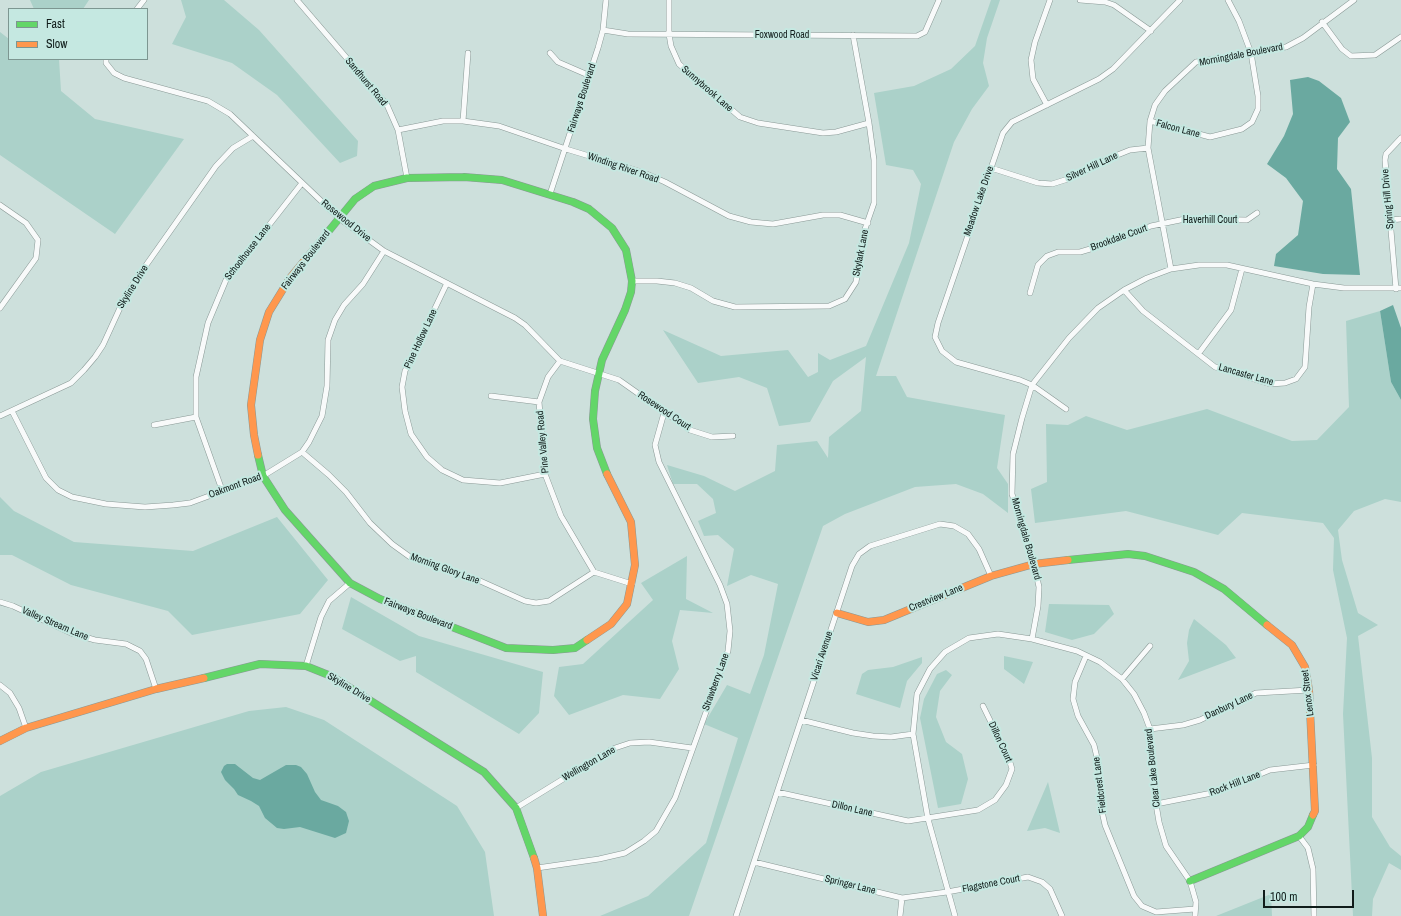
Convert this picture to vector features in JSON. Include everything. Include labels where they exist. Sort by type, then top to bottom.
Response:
[{"type":"street","points":[[138,8],[144,0]]},
{"type":"street","name":"Sandhurst Road","points":[[297,0],[387,105],[398,130],[406,178]]},
{"type":"street","name":"Fairways Boulevard","points":[[550,194],[566,149],[603,30],[606,0]]},
{"type":"street","name":"Sunnybrook Lane","points":[[669,0],[669,34],[671,46],[679,64],[740,117],[758,123],[823,133],[836,132],[869,123]]},
{"type":"street","name":"Foxwood Road","points":[[603,30],[628,34],[917,36],[925,32],[938,0]]},
{"type":"street","points":[[1047,105],[1033,79],[1031,60],[1035,42],[1050,0]]},
{"type":"street","points":[[1080,0],[1105,2],[1114,6],[1151,31]]},
{"type":"street","name":"Meadow Lake Drive","points":[[1066,409],[1032,385],[1020,380],[956,362],[942,351],[935,337],[938,323],[1003,133],[1012,122],[1098,79],[1113,69],[1180,0]]},
{"type":"street","name":"Falcon Lane","points":[[1150,121],[1210,137],[1242,129],[1252,122],[1258,109],[1258,96],[1251,53],[1239,22],[1228,0]]},
{"type":"street","name":"Morningdale Boulevard","points":[[1171,269],[1148,148],[1150,121],[1155,105],[1165,91],[1179,76],[1196,62],[1286,47],[1302,38],[1354,0]]},
{"type":"street","points":[[1322,22],[1342,49],[1351,56],[1375,55],[1401,37]]},
{"type":"street","name":"Skylark Lane","points":[[632,281],[675,283],[691,288],[713,301],[736,307],[829,306],[845,299],[856,282],[868,223],[874,203],[874,160],[853,35]]},
{"type":"street","points":[[463,122],[468,53]]},
{"type":"street","points":[[550,54],[558,62],[588,75]]},
{"type":"street","name":"Rosewood Drive","points":[[106,60],[114,73],[124,78],[208,101],[230,114],[339,218],[384,251],[493,306],[525,325],[560,361],[599,374]]},
{"type":"street","name":"Winding River Road","points":[[398,130],[428,123],[463,122],[499,126],[566,149],[642,172],[665,182],[729,216],[751,222],[773,224],[822,215],[840,216],[868,223]]},
{"type":"street","name":"Skyline Drive","points":[[0,416],[71,382],[84,370],[95,357],[102,345],[129,291],[212,172],[233,148],[252,136]]},
{"type":"street","name":"Spring Hill Drive","points":[[1399,288],[1384,160],[1386,154],[1401,138]]},
{"type":"street","name":"Silver Hill Lane","points":[[991,168],[1038,183],[1052,184],[1068,179],[1110,158],[1130,150],[1148,148]]},
{"type":"street","name":"Fairways Boulevard","points":[[406,178],[485,178],[502,180],[550,194],[590,208],[603,218],[612,228],[626,250],[632,281],[625,310],[608,345],[599,374],[595,391],[593,419],[597,448],[607,473],[631,522],[635,565],[627,604],[611,624],[575,648],[552,650],[506,648],[380,599],[350,582],[285,510],[263,476],[254,436],[251,405],[254,374],[260,340],[269,312],[290,278],[355,199],[374,186],[406,178]]},
{"type":"street","name":"Schoolhouse Lane","points":[[222,490],[196,417],[196,377],[201,349],[208,323],[226,280],[302,183]]},
{"type":"street","points":[[0,205],[26,223],[38,240],[36,258],[0,308]]},
{"type":"street","name":"Haverhill Court","points":[[1162,224],[1185,219],[1247,220],[1257,213]]},
{"type":"street","points":[[1390,220],[1401,218]]},
{"type":"street","name":"Brookdale Court","points":[[1030,293],[1038,265],[1047,256],[1058,252],[1080,252],[1162,224]]},
{"type":"street","name":"Oakmont Road","points":[[12,411],[46,478],[58,490],[72,497],[106,504],[145,507],[190,503],[263,476],[302,452],[322,416],[327,386],[328,340],[335,320],[344,305],[363,284],[384,251]]},
{"type":"street","name":"Morningdale Boulevard","points":[[1032,639],[1038,606],[1039,587],[1034,564],[1012,494],[1013,454],[1032,385],[1069,338],[1098,308],[1124,290],[1147,278],[1171,269],[1199,265],[1227,265],[1313,284],[1344,288],[1399,288]]},
{"type":"street","points":[[1199,352],[1231,310],[1242,269]]},
{"type":"street","name":"Pine Hollow Lane","points":[[447,283],[405,371],[402,387],[405,411],[411,434],[432,462],[442,470],[463,480],[500,483],[545,474]]},
{"type":"street","name":"Lancaster Lane","points":[[1124,290],[1143,311],[1199,352],[1215,366],[1270,384],[1285,383],[1296,379],[1305,368],[1309,307],[1313,284]]},
{"type":"street","name":"Pine Valley Road","points":[[560,361],[548,377],[539,402],[545,474],[561,516],[594,572]]},
{"type":"street","name":"Rosewood Court","points":[[599,374],[619,380],[690,430],[712,438],[733,436]]},
{"type":"street","points":[[491,396],[539,402]]},
{"type":"street","name":"Strawberry Lane","points":[[537,868],[599,859],[625,853],[644,842],[656,832],[675,798],[728,651],[730,630],[727,604],[720,585],[658,462],[655,445],[664,413]]},
{"type":"street","points":[[154,425],[196,417]]},
{"type":"street","name":"Morning Glory Lane","points":[[302,452],[346,492],[370,523],[392,544],[410,558],[478,580],[525,601],[536,603],[549,601],[594,572]]},
{"type":"street","name":"Vicari Avenue","points":[[736,916],[852,566],[859,554],[870,546],[940,524],[954,526],[968,534],[979,549],[991,576]]},
{"type":"street","name":"Lenox Street","points":[[1034,564],[1128,554],[1145,556],[1194,572],[1224,589],[1292,645],[1305,667],[1309,690],[1314,765],[1315,811],[1308,827],[1299,836]]},
{"type":"street","name":"Crestview Lane","points":[[837,613],[868,622],[884,620],[991,576],[1034,564]]},
{"type":"street","points":[[594,572],[632,584]]},
{"type":"street","points":[[306,666],[321,617],[329,601],[350,582]]},
{"type":"street","name":"Valley Stream Lane","points":[[0,602],[13,606],[71,632],[95,640],[126,644],[140,651],[146,658],[156,689]]},
{"type":"street","name":"Clear Lake Boulevard","points":[[955,916],[947,892],[928,819],[913,734],[917,694],[930,670],[945,652],[969,638],[998,634],[1032,639],[1100,662],[1122,679],[1134,694],[1150,729],[1156,804],[1166,846],[1190,881],[1196,902],[1195,916]]},
{"type":"street","points":[[1122,679],[1150,646]]},
{"type":"street","name":"Fieldcrest Lane","points":[[1086,656],[1075,682],[1073,699],[1078,716],[1094,745],[1099,766],[1101,807],[1105,825],[1134,896],[1142,906],[1156,912],[1195,909]]},
{"type":"street","name":"Skyline Drive","points":[[0,741],[26,728],[156,689],[260,664],[306,666],[331,676],[484,772],[516,808],[537,868],[543,916]]},
{"type":"street","points":[[0,685],[10,693],[19,708],[26,728]]},
{"type":"street","name":"Danbury Lane","points":[[1150,729],[1182,725],[1200,720],[1256,693],[1309,690]]},
{"type":"street","name":"Dillon Court","points":[[928,819],[978,810],[995,800],[1006,785],[1012,769],[1009,759],[983,706]]},
{"type":"street","points":[[801,720],[853,733],[873,736],[891,737],[913,734]]},
{"type":"street","name":"Wellington Lane","points":[[516,808],[612,749],[630,743],[650,742],[692,748]]},
{"type":"street","name":"Rock Hill Lane","points":[[1156,804],[1217,792],[1270,770],[1314,765]]},
{"type":"street","name":"Dillon Lane","points":[[777,792],[893,819],[908,821],[928,819]]},
{"type":"street","points":[[1190,881],[1299,836],[1308,848],[1313,870],[1314,916]]},
{"type":"street","name":"Springer Lane","points":[[754,862],[902,898],[947,892]]},
{"type":"street","name":"Flagstone Court","points":[[947,892],[1028,877],[1042,882],[1050,889],[1062,916]]},
{"type":"street","points":[[900,916],[902,898]]},
{"type":"green space","points":[[30,0],[89,0],[84,8],[34,8]]},
{"type":"green space","points":[[181,0],[224,0],[259,30],[358,141],[357,156],[340,163],[277,95],[232,63],[172,44],[186,17]]},
{"type":"green space","points":[[991,0],[1000,0],[987,38],[983,63],[989,86],[972,109],[954,142],[876,376],[896,376],[907,397],[1005,415],[997,468],[1008,484],[1008,513],[983,494],[956,484],[915,487],[845,514],[823,526],[689,916],[600,916],[648,896],[706,843],[738,738],[704,724],[727,685],[750,694],[764,655],[778,584],[751,575],[727,586],[734,549],[718,535],[704,536],[698,521],[716,513],[713,499],[697,484],[673,484],[667,465],[704,476],[735,491],[775,471],[777,445],[817,441],[828,458],[829,437],[861,411],[866,357],[833,381],[810,422],[779,426],[767,388],[739,377],[698,383],[663,330],[721,356],[788,350],[808,377],[818,372],[818,353],[830,360],[866,346],[909,243],[921,184],[913,170],[886,165],[874,93],[914,86],[951,69],[975,46]]},
{"type":"green space","points":[[0,32],[8,38],[8,60],[59,60],[61,91],[95,119],[184,139],[115,234],[0,155]]},
{"type":"green space","points":[[1380,311],[1391,382],[1401,400],[1401,502],[1385,499],[1354,511],[1338,530],[1342,560],[1358,613],[1378,625],[1358,636],[1372,758],[1372,817],[1390,847],[1401,856],[1401,870],[1389,863],[1373,899],[1372,916],[1353,916],[1343,714],[1347,638],[1333,570],[1334,538],[1323,523],[1242,513],[1218,535],[1126,511],[1035,523],[1031,489],[1047,482],[1046,424],[1068,425],[1086,416],[1127,430],[1207,409],[1292,441],[1317,440],[1349,407],[1346,321]]},
{"type":"green space","points":[[0,497],[14,511],[74,542],[193,551],[277,517],[328,580],[300,614],[192,635],[168,611],[71,585],[12,555],[0,555]]},
{"type":"green space","points":[[687,556],[686,599],[713,613],[680,610],[672,641],[679,669],[660,699],[623,695],[569,715],[554,696],[559,667],[583,664],[653,600],[641,583]]},
{"type":"green space","points":[[351,597],[419,636],[543,672],[539,713],[519,734],[416,672],[416,656],[400,661],[342,629]]},
{"type":"green space","points":[[1049,604],[1109,605],[1114,614],[1094,634],[1072,640],[1045,632]]},
{"type":"green space","points":[[1194,619],[1226,645],[1236,658],[1178,680],[1189,661],[1187,643],[1189,630]]},
{"type":"green space","points":[[1004,656],[1033,662],[1024,684],[1004,669]]},
{"type":"green space","points":[[922,657],[922,663],[907,681],[900,708],[856,694],[862,674],[868,670],[893,667]]},
{"type":"green space","points":[[946,670],[952,675],[940,691],[936,717],[946,742],[962,754],[968,779],[961,804],[938,808],[920,718],[924,699],[937,674]]},
{"type":"green space","points":[[286,707],[324,720],[457,806],[485,852],[494,916],[0,916],[0,796],[41,772],[249,711]]},
{"type":"green space","points":[[1048,782],[1060,833],[1045,828],[1027,831]]},
{"type":"green space","points":[[1271,894],[1272,916],[1216,916]]},
{"type":"water","points":[[1308,77],[1319,81],[1341,98],[1350,122],[1338,138],[1337,169],[1351,189],[1360,275],[1323,274],[1274,266],[1276,254],[1298,235],[1303,201],[1286,178],[1267,164],[1284,136],[1293,114],[1290,80]]},
{"type":"water","points":[[1393,305],[1401,328],[1401,400],[1391,382],[1380,311]]},
{"type":"water","points":[[227,764],[235,764],[253,778],[260,780],[286,765],[296,765],[301,767],[307,774],[315,792],[321,800],[338,806],[346,812],[349,821],[346,833],[335,838],[300,827],[284,829],[277,828],[265,818],[259,806],[238,795],[225,780],[221,772]]},
{"type":"traffic: fast","points":[[464,177],[502,180],[573,202],[589,209],[612,228],[626,250],[632,281],[631,292],[625,310],[602,360],[595,391],[593,419],[597,448],[607,474]]},
{"type":"traffic: fast","points":[[314,249],[355,199],[374,186],[407,178],[464,177]]},
{"type":"traffic: fast","points":[[258,455],[263,476],[285,510],[350,583],[380,599],[506,648],[553,650],[575,648],[587,640]]},
{"type":"traffic: fast","points":[[1068,560],[1128,554],[1145,556],[1194,572],[1224,589],[1267,625]]},
{"type":"traffic: fast","points":[[204,678],[260,664],[306,666],[331,676],[484,772],[516,808],[534,858]]},
{"type":"traffic: fast","points":[[1190,881],[1299,836],[1308,827],[1313,815]]},
{"type":"traffic: slow","points":[[258,455],[251,405],[260,340],[269,312],[290,278],[314,249]]},
{"type":"traffic: slow","points":[[587,640],[611,624],[627,604],[635,565],[631,522],[607,474]]},
{"type":"traffic: slow","points":[[837,613],[868,622],[884,620],[991,576],[1034,564],[1068,560]]},
{"type":"traffic: slow","points":[[1267,625],[1292,645],[1305,667],[1309,690],[1315,811],[1313,815]]},
{"type":"traffic: slow","points":[[0,741],[26,728],[156,689],[204,678]]},
{"type":"traffic: slow","points":[[534,858],[537,868],[543,916]]}]
